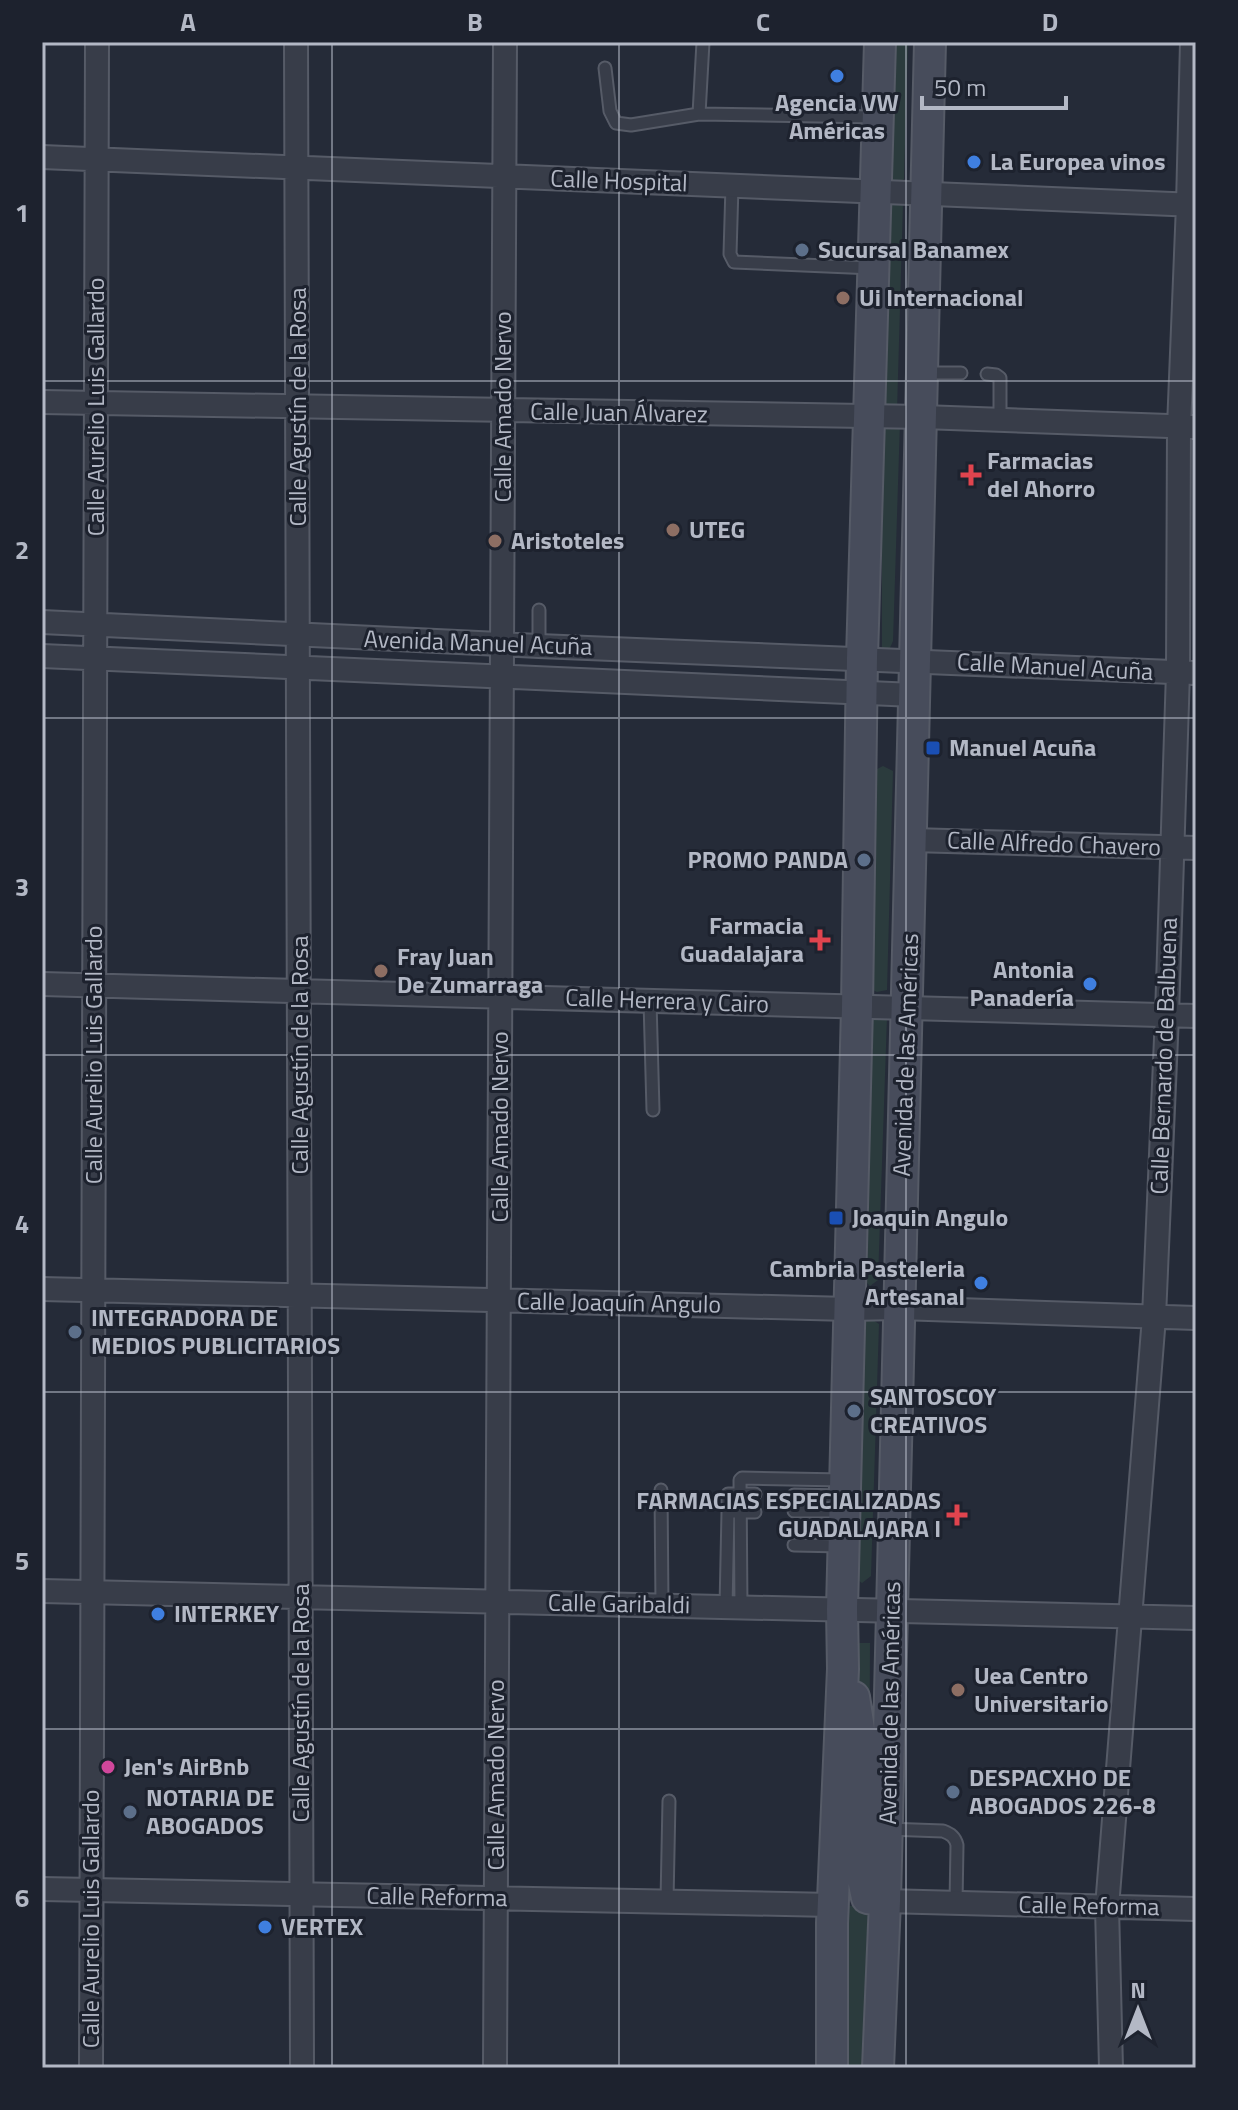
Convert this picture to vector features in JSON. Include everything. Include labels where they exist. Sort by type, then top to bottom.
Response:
[{"type":"main road","name":"Avenida de las Américas","points":[[832,2068],[832,1905],[843,1669],[862,658],[880,42]]},
{"type":"main road","name":"Avenida de las Américas","points":[[878,2068],[887,1829],[930,42]]},
{"type":"main road","points":[[843,1669],[856,1703],[862,1748],[863,1879],[867,1898],[885,1901]]},
{"type":"street","name":"Calle Aurelio Luis Gallardo","points":[[91,2068],[97,42]]},
{"type":"street","name":"Calle Agustín de la Rosa","points":[[296,42],[302,2068]]},
{"type":"street","name":"Calle Amado Nervo","points":[[495,2068],[505,42]]},
{"type":"street","name":"Calle Bernardo de Balbuena","points":[[1111,2068],[1107,1907],[1154,1317],[1171,847],[1187,673],[1192,42]]},
{"type":"street","name":"Calle Hospital","points":[[42,157],[1192,205]]},
{"type":"street","name":"Calle Juan Álvarez","points":[[42,402],[923,417],[1187,427]]},
{"type":"street","name":"Avenida Manuel Acuña","points":[[42,622],[915,661]]},
{"type":"street","name":"Avenida Manuel Acuña","points":[[42,656],[914,695]]},
{"type":"street","name":"Calle Manuel Acuña","points":[[915,661],[1187,673]]},
{"type":"street","name":"Calle Alfredo Chavero","points":[[912,840],[1196,848]]},
{"type":"street","name":"Calle Herrera y Cairo","points":[[42,984],[1196,1016]]},
{"type":"street","name":"Calle Joaquín Angulo","points":[[42,1289],[899,1308],[1196,1318]]},
{"type":"street","name":"Calle Garibaldi","points":[[42,1591],[1196,1618]]},
{"type":"street","name":"Calle Reforma","points":[[42,1889],[832,1905]]},
{"type":"street","name":"Calle Reforma","points":[[885,1901],[1196,1909]]},
{"type":"lane","points":[[699,114],[703,42]]},
{"type":"lane","points":[[605,68],[610,111],[616,123],[631,125],[699,114],[878,117]]},
{"type":"lane","points":[[732,186],[730,254],[734,262],[874,268]]},
{"type":"lane","points":[[924,373],[961,373]]},
{"type":"lane","points":[[987,374],[1000,378],[1000,419]]},
{"type":"lane","points":[[539,610],[539,646]]},
{"type":"lane","points":[[650,1001],[653,1110]]},
{"type":"lane","points":[[734,1607],[734,1512],[742,1478],[845,1496]]},
{"type":"lane","points":[[661,1490],[662,1605]]},
{"type":"lane","points":[[740,1493],[755,1494]]},
{"type":"lane","points":[[794,1495],[845,1496]]},
{"type":"lane","points":[[794,1511],[845,1496]]},
{"type":"lane","points":[[734,1512],[755,1512]]},
{"type":"lane","points":[[734,1512],[741,1545],[734,1607]]},
{"type":"lane","points":[[741,1545],[755,1545]]},
{"type":"lane","points":[[794,1545],[844,1546]]},
{"type":"lane","points":[[667,1901],[669,1801]]},
{"type":"lane","points":[[887,1829],[943,1831],[955,1838],[956,1903]]},
{"type":"shaded area","points":[[890,42],[908,42],[904,179],[895,186],[886,179]]},
{"type":"shaded area","points":[[903,203],[897,411],[879,410],[887,204]]},
{"type":"shaded area","points":[[900,422],[893,641],[889,650],[882,648],[882,424]]},
{"type":"shaded area","points":[[883,766],[893,771],[887,990],[877,992],[869,988],[873,771]]},
{"type":"shaded area","points":[[878,1012],[887,1017],[878,1280],[870,1286],[862,1278],[868,1019]]},
{"type":"shaded area","points":[[870,1318],[879,1324],[871,1576],[862,1583],[854,1577],[861,1325]]},
{"type":"shaded area","points":[[854,1643],[870,1643],[869,1826],[855,1692]]},
{"type":"shaded area","points":[[868,1905],[862,2068],[847,2068],[847,1906]]},
{"type":"place","name":"Agencia VW Américas","points":[[837,76]]},
{"type":"place","name":"La Europea vinos","points":[[974,162]]},
{"type":"place","name":"Sucursal Banamex","points":[[802,250]]},
{"type":"place","name":"Ui Internacional","points":[[843,298]]},
{"type":"place","name":"Farmacias del Ahorro","points":[[971,475]]},
{"type":"place","name":"UTEG","points":[[673,530]]},
{"type":"place","name":"Aristoteles","points":[[495,541]]},
{"type":"place","name":"Manuel Acuña","points":[[933,748]]},
{"type":"place","name":"PROMO PANDA","points":[[864,860]]},
{"type":"place","name":"Farmacia Guadalajara","points":[[820,940]]},
{"type":"place","name":"Fray Juan De Zumarraga","points":[[381,971]]},
{"type":"place","name":"Antonia Panadería","points":[[1090,984]]},
{"type":"place","name":"Joaquin Angulo","points":[[836,1218]]},
{"type":"place","name":"Cambria Pasteleria Artesanal","points":[[981,1283]]},
{"type":"place","name":"INTEGRADORA DE MEDIOS PUBLICITARIOS","points":[[75,1332]]},
{"type":"place","name":"SANTOSCOY CREATIVOS","points":[[854,1411]]},
{"type":"place","name":"FARMACIAS ESPECIALIZADAS GUADALAJARA I","points":[[957,1515]]},
{"type":"place","name":"INTERKEY","points":[[158,1614]]},
{"type":"place","name":"Uea Centro Universitario","points":[[958,1690]]},
{"type":"place","name":"Jen's AirBnb","points":[[108,1767]]},
{"type":"place","name":"DESPACXHO DE ABOGADOS 226-8","points":[[953,1792]]},
{"type":"place","name":"NOTARIA DE ABOGADOS","points":[[130,1812]]},
{"type":"place","name":"VERTEX","points":[[265,1927]]}]
